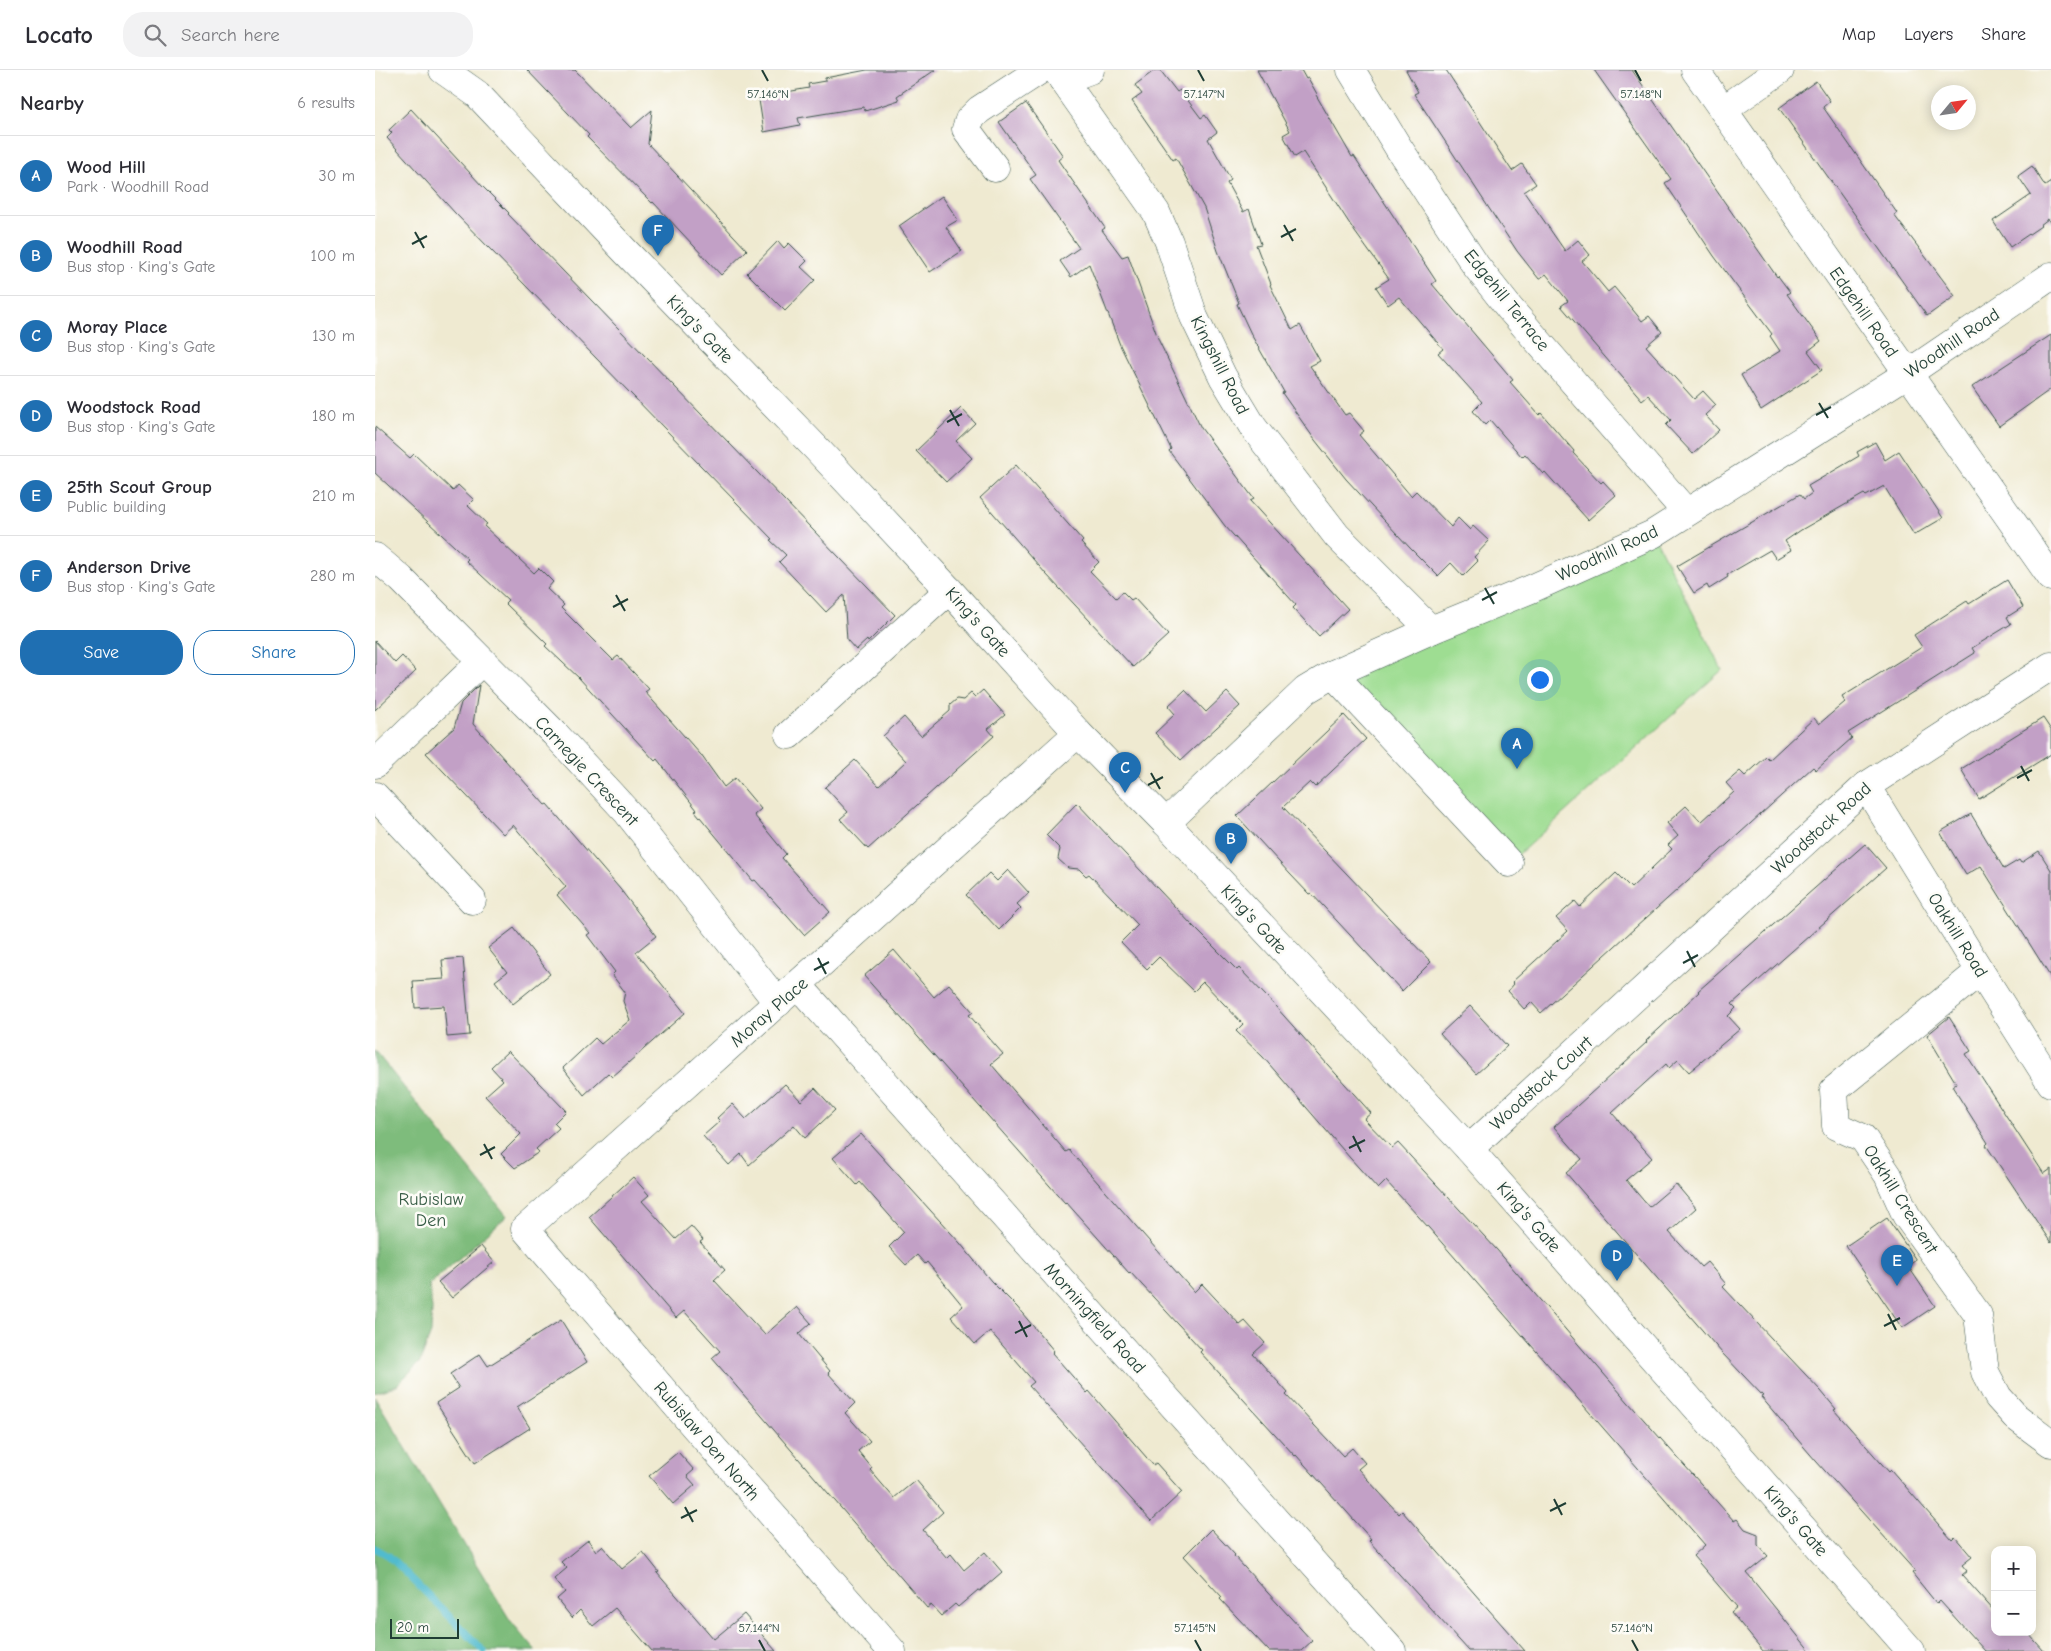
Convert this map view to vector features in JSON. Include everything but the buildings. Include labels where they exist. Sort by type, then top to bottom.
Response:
[{"type":"street","name":"King's Gate","points":[[443,70],[477,94],[949,590],[1078,733],[1166,823],[1469,1149],[1911,1651]]},
{"type":"street","name":"King's Gate","points":[[464,70],[477,94]]},
{"type":"street","points":[[995,168],[966,129],[969,120],[979,110],[1053,73],[1090,70]]},
{"type":"street","name":"Edgehill Terrace","points":[[1351,70],[1476,266],[1510,309],[1686,512]]},
{"type":"street","name":"Edgehill Road","points":[[1695,70],[2051,577]]},
{"type":"street","points":[[1723,110],[1780,70]]},
{"type":"street","name":"Kingshill Road","points":[[1053,73],[1156,212],[1169,242],[1194,317],[1223,377],[1253,427],[1301,492],[1337,536],[1431,630]]},
{"type":"street","name":"Woodhill Road","points":[[1166,823],[1306,690],[1333,674],[1653,534],[1907,374],[2051,276]]},
{"type":"street","name":"Carnegie Crescent","points":[[375,557],[401,579],[555,734],[627,812],[777,1003]]},
{"type":"street","points":[[789,735],[949,590]]},
{"type":"street","points":[[375,764],[482,661]]},
{"type":"street","name":"Woodstock Road","points":[[1613,1018],[1866,786],[2051,666]]},
{"type":"street","points":[[1333,674],[1509,863]]},
{"type":"street","name":"Moray Place","points":[[525,1229],[1078,733]]},
{"type":"street","name":"Oakhill Road","points":[[1866,786],[2051,1083]]},
{"type":"street","points":[[375,796],[471,900]]},
{"type":"street","name":"Oakhill Crescent","points":[[1980,971],[1834,1090],[1836,1126],[1863,1138],[1888,1175],[1906,1215],[1978,1315],[1985,1372],[1998,1397],[2016,1417],[2051,1443]]},
{"type":"street","name":"Morningfield Road","points":[[798,986],[1392,1651]]},
{"type":"street","name":"Woodstock Court","points":[[1469,1149],[1613,1018]]},
{"type":"street","name":"Rubislaw Den North","points":[[525,1229],[694,1426],[892,1651]]},
{"type":"green space","points":[[1653,534],[1722,670],[1509,863],[1333,674]]},
{"type":"green space","name":"Rubislaw Den","points":[[375,1051],[507,1216],[429,1285],[432,1309],[431,1333],[420,1362],[397,1385],[375,1393]]},
{"type":"green space","points":[[375,1397],[510,1620],[536,1651],[375,1651]]},
{"type":"waterway","points":[[375,1548],[389,1556],[484,1651]]},
{"type":"place","name":"Anderson Drive","points":[[658,256]]},
{"type":"place","name":"Wood Hill","points":[[1517,769]]},
{"type":"place","name":"Moray Place","points":[[1125,793]]},
{"type":"place","name":"Woodhill Road","points":[[1231,864]]},
{"type":"place","name":"Woodstock Road","points":[[1617,1281]]},
{"type":"place","name":"25th Scout Group","points":[[1897,1286]]}]
